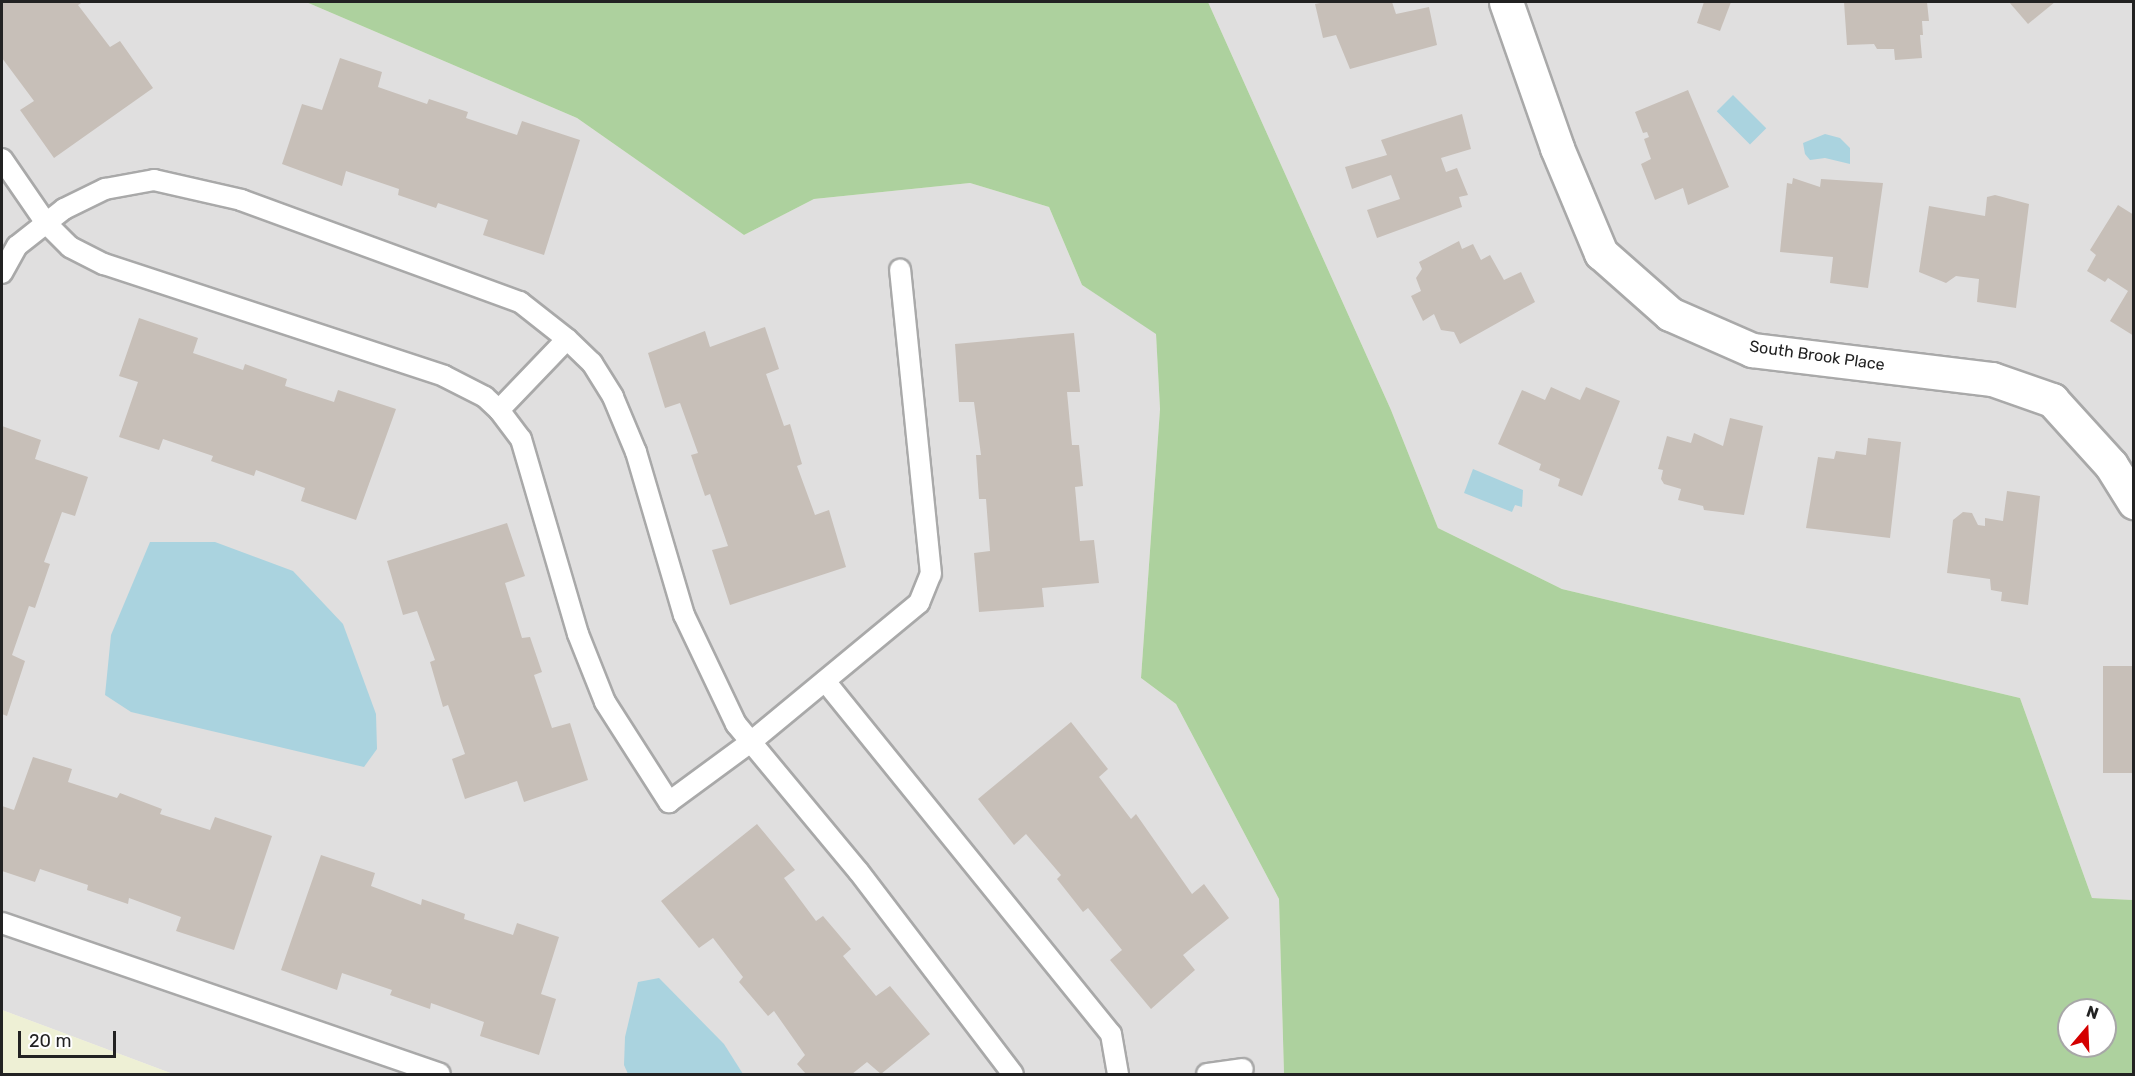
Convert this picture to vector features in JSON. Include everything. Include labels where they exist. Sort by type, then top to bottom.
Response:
[{"type":"street","name":"South Brook Place","points":[[1506,2],[1557,148],[1601,253],[1670,314],[1752,350],[1992,378],[2052,400],[2111,465],[2133,502]]},
{"type":"lane","points":[[2,159],[46,223],[69,247],[104,264],[444,376],[485,397],[500,410],[521,439],[578,634],[605,702],[669,802],[752,741],[919,603],[931,574],[900,270]]},
{"type":"lane","points":[[2,273],[17,246],[64,209],[105,189],[154,180],[241,200],[520,302],[567,339],[592,363],[613,397],[636,452],[684,615],[736,724],[859,872],[1006,1071]]},
{"type":"lane","points":[[500,410],[567,339]]},
{"type":"lane","points":[[825,681],[1110,1034],[1118,1074]]},
{"type":"lane","points":[[2,923],[440,1074]]},
{"type":"lane","points":[[1207,1074],[1244,1069]]},
{"type":"shaded area","points":[[2,2],[306,2],[577,118],[744,235],[814,199],[970,183],[1049,207],[1082,285],[1156,333],[1160,409],[1141,678],[1176,704],[1279,899],[1284,1074],[173,1074],[2,1010]]},
{"type":"shaded area","points":[[1208,2],[2133,2],[2133,900],[2092,898],[2020,698],[1562,589],[1438,528],[1391,410]]},
{"type":"green space","points":[[306,2],[1208,2],[1391,410],[1438,528],[1562,589],[2020,698],[2092,898],[2133,900],[2133,1074],[1284,1074],[1279,899],[1176,704],[1141,678],[1160,409],[1156,334],[1082,285],[1049,207],[970,183],[814,199],[744,235],[577,118]]},
{"type":"green space","points":[[2,1010],[173,1074],[2,1074]]},
{"type":"water","points":[[1733,95],[1766,128],[1750,144],[1717,111]]},
{"type":"water","points":[[1825,134],[1840,138],[1850,148],[1850,164],[1825,158],[1810,160],[1805,154],[1803,143]]},
{"type":"water","points":[[1473,469],[1523,490],[1522,507],[1515,505],[1512,512],[1464,493]]},
{"type":"water","points":[[150,542],[215,542],[293,571],[343,624],[376,714],[377,749],[364,767],[131,712],[105,695],[111,635]]},
{"type":"water","points":[[659,978],[724,1044],[743,1074],[628,1074],[624,1065],[625,1037],[638,982]]},
{"type":"building","points":[[2,2],[83,2],[78,5],[110,47],[120,41],[153,88],[54,158],[20,110],[34,101],[2,58]]},
{"type":"building","points":[[1392,2],[1396,14],[1429,7],[1437,45],[1350,69],[1336,35],[1323,38],[1315,4]]},
{"type":"building","points":[[1704,2],[1731,2],[1720,31],[1697,23]]},
{"type":"building","points":[[1844,2],[1927,2],[1929,21],[1922,21],[1923,35],[1920,35],[1922,58],[1895,60],[1894,49],[1877,49],[1874,44],[1847,45]]},
{"type":"building","points":[[2009,2],[2055,2],[2028,24]]},
{"type":"building","points":[[340,58],[382,72],[378,87],[427,104],[429,99],[468,112],[466,118],[517,135],[522,121],[580,140],[544,255],[483,235],[488,220],[438,203],[436,208],[398,195],[399,189],[346,171],[342,186],[282,164],[302,104],[322,110]]},
{"type":"building","points":[[1688,90],[1729,187],[1688,205],[1683,188],[1655,200],[1641,164],[1651,159],[1644,139],[1649,137],[1647,132],[1643,133],[1635,112]]},
{"type":"building","points":[[1462,114],[1471,149],[1441,158],[1446,172],[1457,168],[1468,195],[1459,197],[1462,207],[1377,238],[1367,210],[1400,199],[1391,175],[1352,189],[1345,167],[1387,155],[1381,140]]},
{"type":"building","points":[[1793,178],[1820,187],[1821,179],[1883,183],[1868,288],[1830,283],[1833,257],[1780,252],[1787,183],[1792,184]]},
{"type":"building","points":[[1995,195],[2029,204],[2016,308],[1977,302],[1979,279],[1956,276],[1946,283],[1919,272],[1929,206],[1985,216],[1987,197]]},
{"type":"building","points":[[2118,205],[2134,215],[2134,336],[2110,321],[2128,291],[2108,278],[2105,282],[2087,271],[2096,255],[2090,250]]},
{"type":"building","points":[[1459,241],[1462,249],[1473,244],[1481,260],[1490,255],[1504,280],[1521,272],[1535,302],[1460,344],[1454,332],[1441,330],[1434,314],[1423,321],[1411,296],[1421,291],[1416,278],[1422,269],[1419,262]]},
{"type":"building","points":[[139,318],[198,338],[193,353],[243,370],[245,364],[287,379],[285,386],[334,402],[338,390],[396,409],[356,520],[301,501],[305,488],[256,470],[254,476],[211,461],[213,456],[163,439],[159,450],[119,437],[138,382],[119,376]]},
{"type":"building","points":[[765,327],[779,369],[766,374],[784,426],[790,424],[802,464],[797,466],[815,515],[829,510],[846,567],[730,605],[712,550],[728,546],[710,494],[705,496],[691,455],[698,453],[680,403],[665,408],[648,353],[705,331],[710,347]]},
{"type":"building","points":[[1074,333],[1080,392],[1067,392],[1072,445],[1079,445],[1083,486],[1075,487],[1080,541],[1094,540],[1099,583],[1042,588],[1044,607],[979,612],[974,553],[990,551],[986,499],[979,499],[976,455],[981,455],[974,402],[959,402],[955,344]]},
{"type":"building","points":[[1551,387],[1580,400],[1586,387],[1620,401],[1582,496],[1558,486],[1560,479],[1539,470],[1541,464],[1498,444],[1522,390],[1545,400]]},
{"type":"building","points":[[1730,418],[1763,426],[1744,515],[1704,510],[1703,506],[1678,500],[1681,489],[1664,484],[1661,479],[1663,470],[1658,469],[1667,436],[1691,443],[1694,433],[1723,446]]},
{"type":"building","points":[[2,426],[41,440],[35,459],[88,477],[75,516],[62,512],[44,562],[50,564],[35,608],[29,606],[12,655],[25,661],[7,716],[2,714]]},
{"type":"building","points":[[1868,438],[1901,442],[1890,538],[1806,528],[1818,457],[1834,459],[1836,451],[1866,455]]},
{"type":"building","points":[[2007,491],[2040,496],[2028,605],[2001,601],[2002,592],[1991,590],[1990,579],[1947,573],[1953,520],[1963,512],[1972,513],[1978,525],[1985,526],[1985,518],[2003,521]]},
{"type":"building","points":[[507,523],[525,576],[505,583],[522,638],[530,637],[542,672],[534,675],[552,728],[570,723],[588,780],[524,802],[517,781],[465,799],[452,759],[465,754],[448,705],[443,707],[430,662],[435,660],[417,611],[403,615],[387,561]]},
{"type":"building","points":[[2103,666],[2134,666],[2134,773],[2103,773]]},
{"type":"building","points":[[1071,722],[1108,769],[1099,777],[1131,819],[1136,814],[1192,894],[1204,884],[1229,918],[1183,955],[1195,970],[1151,1009],[1110,960],[1122,950],[1088,908],[1083,912],[1057,879],[1061,875],[1026,834],[1014,845],[978,799]]},
{"type":"building","points":[[33,757],[72,769],[68,782],[117,798],[120,793],[162,809],[160,814],[210,830],[215,817],[272,836],[234,950],[176,931],[181,917],[129,898],[128,904],[87,890],[88,885],[40,869],[35,882],[2,871],[2,806],[14,810]]},
{"type":"building","points":[[757,824],[795,870],[784,878],[816,921],[823,916],[851,949],[843,956],[876,996],[890,986],[930,1034],[881,1074],[867,1062],[852,1074],[806,1074],[797,1064],[805,1055],[774,1011],[768,1016],[739,982],[743,977],[713,938],[699,948],[661,901]]},
{"type":"building","points":[[321,855],[375,873],[371,886],[421,905],[422,899],[465,914],[464,919],[513,935],[517,923],[559,937],[541,994],[556,999],[539,1055],[480,1036],[484,1022],[431,1003],[430,1009],[390,995],[392,990],[342,973],[337,990],[281,970]]}]
